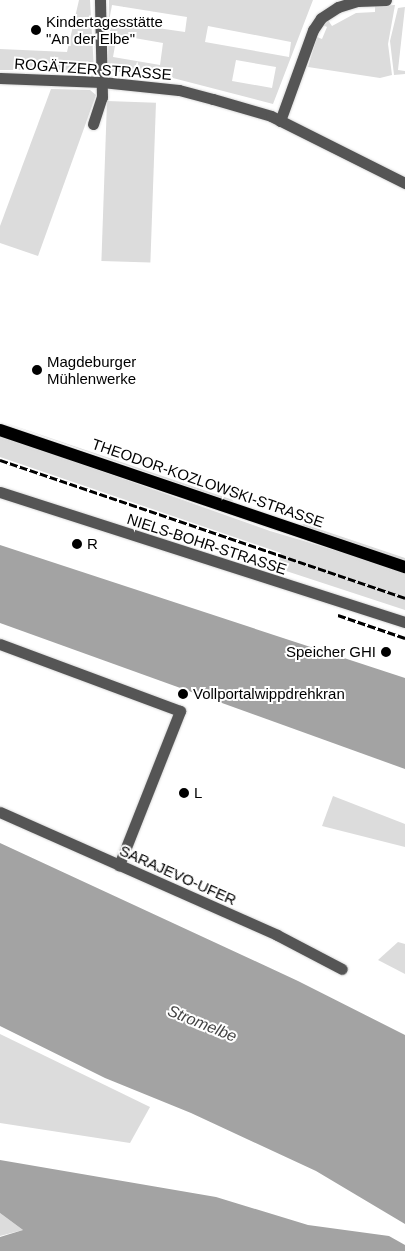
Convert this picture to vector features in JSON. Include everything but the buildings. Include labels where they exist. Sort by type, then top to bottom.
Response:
[{"type":"main road","name":"THEODOR-KOZLOWSKI-STRASSE","points":[[0,430],[405,566]]},
{"type":"street","points":[[93,124],[102,97],[100,0]]},
{"type":"street","points":[[280,121],[312,30],[321,18],[338,7],[358,1],[386,0]]},
{"type":"street","name":"ROGÄTZER STRASSE","points":[[0,78],[102,82],[179,90],[280,121],[405,183]]},
{"type":"street","name":"NIELS-BOHR-STRASSE","points":[[0,492],[405,622]]},
{"type":"street","points":[[0,644],[180,711],[119,865]]},
{"type":"street","name":"SARAJEVO-UFER","points":[[0,812],[277,935],[342,969]]},
{"type":"shaded area","points":[[79,0],[90,0],[94,70],[0,70],[0,49],[67,52]]},
{"type":"shaded area","points":[[109,0],[313,0],[273,104],[169,77],[111,71],[108,65]],"holes":[[[112,5],[187,17],[185,32],[109,21]],[[208,26],[291,42],[289,57],[205,42]],[[117,35],[163,43],[160,65],[113,57]],[[236,60],[276,67],[272,88],[232,81]]]},
{"type":"shaded area","points":[[395,5],[388,44],[392,75],[380,78],[308,67],[317,37],[322,39],[327,27],[321,24],[328,20],[332,26],[356,13],[375,12],[375,6]]},
{"type":"shaded area","points":[[405,7],[398,70],[405,71],[405,74],[394,75],[390,41],[398,8]]},
{"type":"shaded area","points":[[51,89],[90,90],[96,95],[38,256],[0,243],[0,226]]},
{"type":"shaded area","points":[[107,101],[156,103],[150,263],[101,261]]},
{"type":"shaded area","points":[[0,421],[233,500],[232,502]]},
{"type":"shaded area","points":[[0,435],[270,531],[405,571],[405,610],[277,568],[281,553],[0,457]]},
{"type":"shaded area","points":[[304,524],[405,558],[405,561],[301,525]]},
{"type":"shaded area","points":[[333,796],[405,824],[405,847],[322,826]]},
{"type":"shaded area","points":[[398,942],[405,944],[405,974],[378,960]]},
{"type":"shaded area","points":[[0,1034],[150,1107],[130,1143],[0,1123]]},
{"type":"shaded area","points":[[0,1213],[23,1230],[0,1236]]},
{"type":"water","points":[[0,545],[405,678],[405,769],[0,623]]},
{"type":"water","name":"Stromelbe","points":[[0,843],[298,981],[405,1035],[405,1224],[316,1171],[191,1113],[105,1078],[0,1026]]},
{"type":"water","points":[[0,1160],[216,1197],[308,1225],[389,1236],[405,1245],[405,1251],[0,1251],[0,1237],[23,1230],[0,1213]]},
{"type":"railway","points":[[0,460],[405,598]]},
{"type":"railway","points":[[338,615],[405,638]]},
{"type":"place","name":"Kindertagesstätte \"An der Elbe\"","points":[[36,30]]},
{"type":"place","name":"Magdeburger Mühlenwerke","points":[[37,370]]},
{"type":"place","name":"R","points":[[77,544]]},
{"type":"place","name":"Speicher GHI","points":[[386,652]]},
{"type":"place","name":"Vollportalwippdrehkran","points":[[183,694]]},
{"type":"place","name":"L","points":[[184,793]]}]
